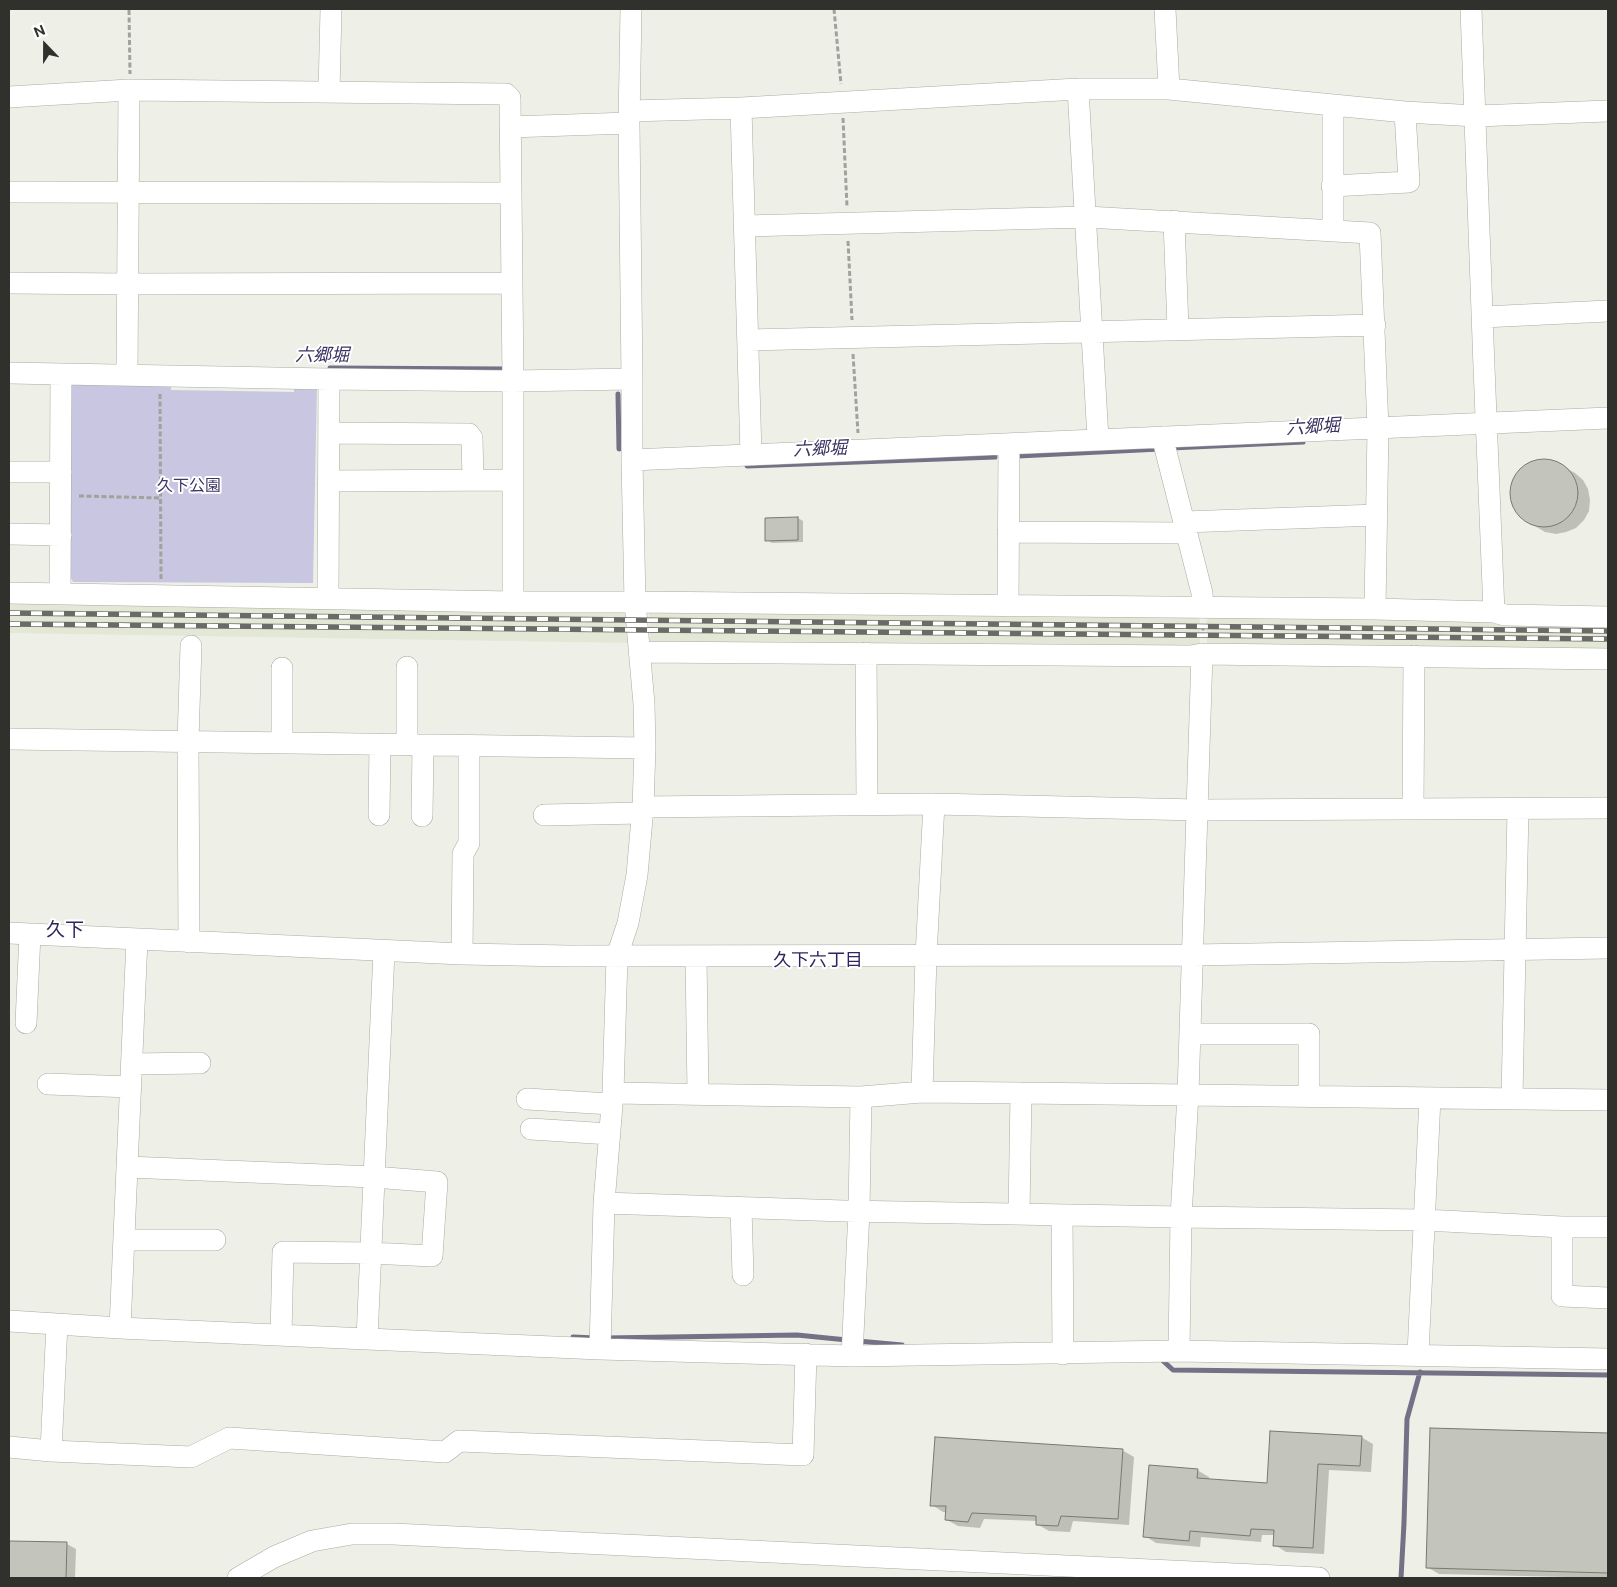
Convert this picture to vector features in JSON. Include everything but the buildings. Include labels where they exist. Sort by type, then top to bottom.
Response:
[{"type":"street","points":[[329,92],[330,9]]},
{"type":"street","points":[[600,1349],[604,1203],[612,1099],[617,956],[628,923],[637,875],[646,748],[635,602],[632,460],[629,117],[631,9]]},
{"type":"street","points":[[1166,9],[1169,89]]},
{"type":"street","points":[[1471,9],[1494,612]]},
{"type":"street","points":[[510,127],[741,108],[1078,89],[1169,89],[1405,112],[1476,116],[1608,111]]},
{"type":"street","points":[[1078,89],[1087,217],[1098,439]]},
{"type":"street","points":[[127,375],[129,90]]},
{"type":"street","points":[[9,97],[129,90],[506,94],[510,98],[513,602]]},
{"type":"street","points":[[1332,105],[1333,230]]},
{"type":"street","points":[[741,108],[751,454]]},
{"type":"street","points":[[1332,186],[1409,182],[1405,112]]},
{"type":"street","points":[[9,192],[510,193]]},
{"type":"street","points":[[745,226],[1087,217],[1370,233],[1378,428],[1376,609]]},
{"type":"street","points":[[1174,221],[1178,328]]},
{"type":"street","points":[[9,283],[511,283]]},
{"type":"street","points":[[1483,317],[1608,312]]},
{"type":"street","points":[[748,340],[1092,332],[1178,328],[1375,325]]},
{"type":"street","points":[[9,373],[513,381],[632,379]]},
{"type":"street","points":[[60,594],[61,374]]},
{"type":"street","points":[[328,599],[329,379]]},
{"type":"street","points":[[632,460],[1608,418]]},
{"type":"street","points":[[329,433],[469,434],[472,438],[473,480]]},
{"type":"street","points":[[1164,437],[1165,448],[1202,593],[1203,613]]},
{"type":"street","points":[[1008,606],[1009,444]]},
{"type":"street","points":[[9,472],[61,472]]},
{"type":"street","points":[[328,481],[512,480]]},
{"type":"street","points":[[1008,532],[1185,528],[1377,515]]},
{"type":"street","points":[[9,534],[61,535]]},
{"type":"street","points":[[9,593],[513,602],[1008,606],[1203,613],[1376,609],[1494,612],[1505,616],[1608,617]]},
{"type":"street","points":[[189,942],[188,741],[192,646]]},
{"type":"street","points":[[640,652],[1180,656],[1203,650],[1608,659]]},
{"type":"street","points":[[1178,1351],[1181,1217],[1188,1094],[1203,650]]},
{"type":"street","points":[[866,653],[867,804]]},
{"type":"street","points":[[1413,809],[1414,656]]},
{"type":"street","points":[[282,668],[282,743]]},
{"type":"street","points":[[407,668],[422,816]]},
{"type":"street","points":[[9,739],[646,748]]},
{"type":"street","points":[[379,814],[380,744]]},
{"type":"street","points":[[462,954],[463,854],[469,843],[469,746]]},
{"type":"street","points":[[544,815],[643,810],[867,804],[1198,810],[1608,808]]},
{"type":"street","points":[[922,1092],[926,956],[934,804]]},
{"type":"street","points":[[1512,1098],[1518,809]]},
{"type":"street","points":[[9,933],[462,954],[617,956],[1192,955],[1608,948]]},
{"type":"street","points":[[26,1023],[30,934]]},
{"type":"street","points":[[120,1328],[137,939]]},
{"type":"street","points":[[367,1339],[384,951]]},
{"type":"street","points":[[696,956],[698,1094]]},
{"type":"street","points":[[1190,1034],[1309,1034],[1309,1096]]},
{"type":"street","points":[[132,1064],[200,1063]]},
{"type":"street","points":[[48,1084],[131,1087]]},
{"type":"street","points":[[527,1099],[612,1099],[698,1094],[861,1097],[922,1092],[1608,1100]]},
{"type":"street","points":[[1019,1214],[1021,1093]]},
{"type":"street","points":[[852,1356],[859,1211],[861,1097]]},
{"type":"street","points":[[1418,1354],[1430,1098]]},
{"type":"street","points":[[531,1129],[610,1134]]},
{"type":"street","points":[[127,1167],[437,1182],[432,1256],[283,1252],[281,1335]]},
{"type":"street","points":[[604,1203],[859,1211],[1424,1220],[1562,1228],[1608,1227]]},
{"type":"street","points":[[741,1208],[743,1275]]},
{"type":"street","points":[[1062,1215],[1063,1354]]},
{"type":"street","points":[[1562,1228],[1562,1296],[1608,1298]]},
{"type":"street","points":[[124,1240],[215,1240]]},
{"type":"street","points":[[9,1321],[120,1328],[600,1349],[852,1356],[1178,1351],[1608,1359]]},
{"type":"street","points":[[50,1450],[57,1324]]},
{"type":"street","points":[[9,1447],[191,1457],[228,1438],[446,1452],[458,1440],[803,1455],[806,1354]]},
{"type":"street","points":[[238,1578],[274,1557],[312,1541],[352,1534],[393,1534],[967,1570],[1319,1578]]},
{"type":"path","points":[[834,9],[841,85]]},
{"type":"path","points":[[129,10],[129,90]]},
{"type":"path","points":[[843,110],[847,215]]},
{"type":"path","points":[[847,232],[852,321]]},
{"type":"path","points":[[853,346],[858,441]]},
{"type":"path","points":[[160,392],[162,586]]},
{"type":"path","points":[[82,496],[160,498]]},
{"type":"path","points":[[1203,613],[1203,650]]},
{"type":"shaded area","points":[[9,602],[627,607],[630,643],[9,633]]},
{"type":"shaded area","points":[[649,609],[1196,617],[1200,620],[1200,646],[650,645]]},
{"type":"shaded area","points":[[1209,617],[1608,621],[1608,651],[1207,646],[1206,621]]},
{"type":"green space","name":"久下公園","points":[[70,382],[171,383],[171,390],[294,392],[294,385],[317,386],[313,583],[73,582],[69,574]]},
{"type":"waterway","name":"六郷堀","points":[[330,368],[503,369]]},
{"type":"waterway","name":"六郷堀","points":[[618,394],[619,449]]},
{"type":"waterway","name":"六郷堀","points":[[1171,448],[1303,442]]},
{"type":"waterway","name":"六郷堀","points":[[1018,456],[1160,449]]},
{"type":"waterway","name":"六郷堀","points":[[747,466],[995,457]]},
{"type":"waterway","points":[[606,1338],[797,1335],[847,1340]]},
{"type":"waterway","points":[[573,1337],[595,1338]]},
{"type":"waterway","points":[[858,1341],[902,1345]]},
{"type":"waterway","points":[[1161,1359],[1173,1370],[1608,1375]]},
{"type":"waterway","points":[[1401,1578],[1407,1419],[1420,1372]]},
{"type":"railway","points":[[9,613],[1608,631]]},
{"type":"railway","points":[[9,624],[1608,639]]},
{"type":"district","name":"久下","points":[[65,930]]},
{"type":"district","name":"久下六丁目","points":[[818,960]]}]
